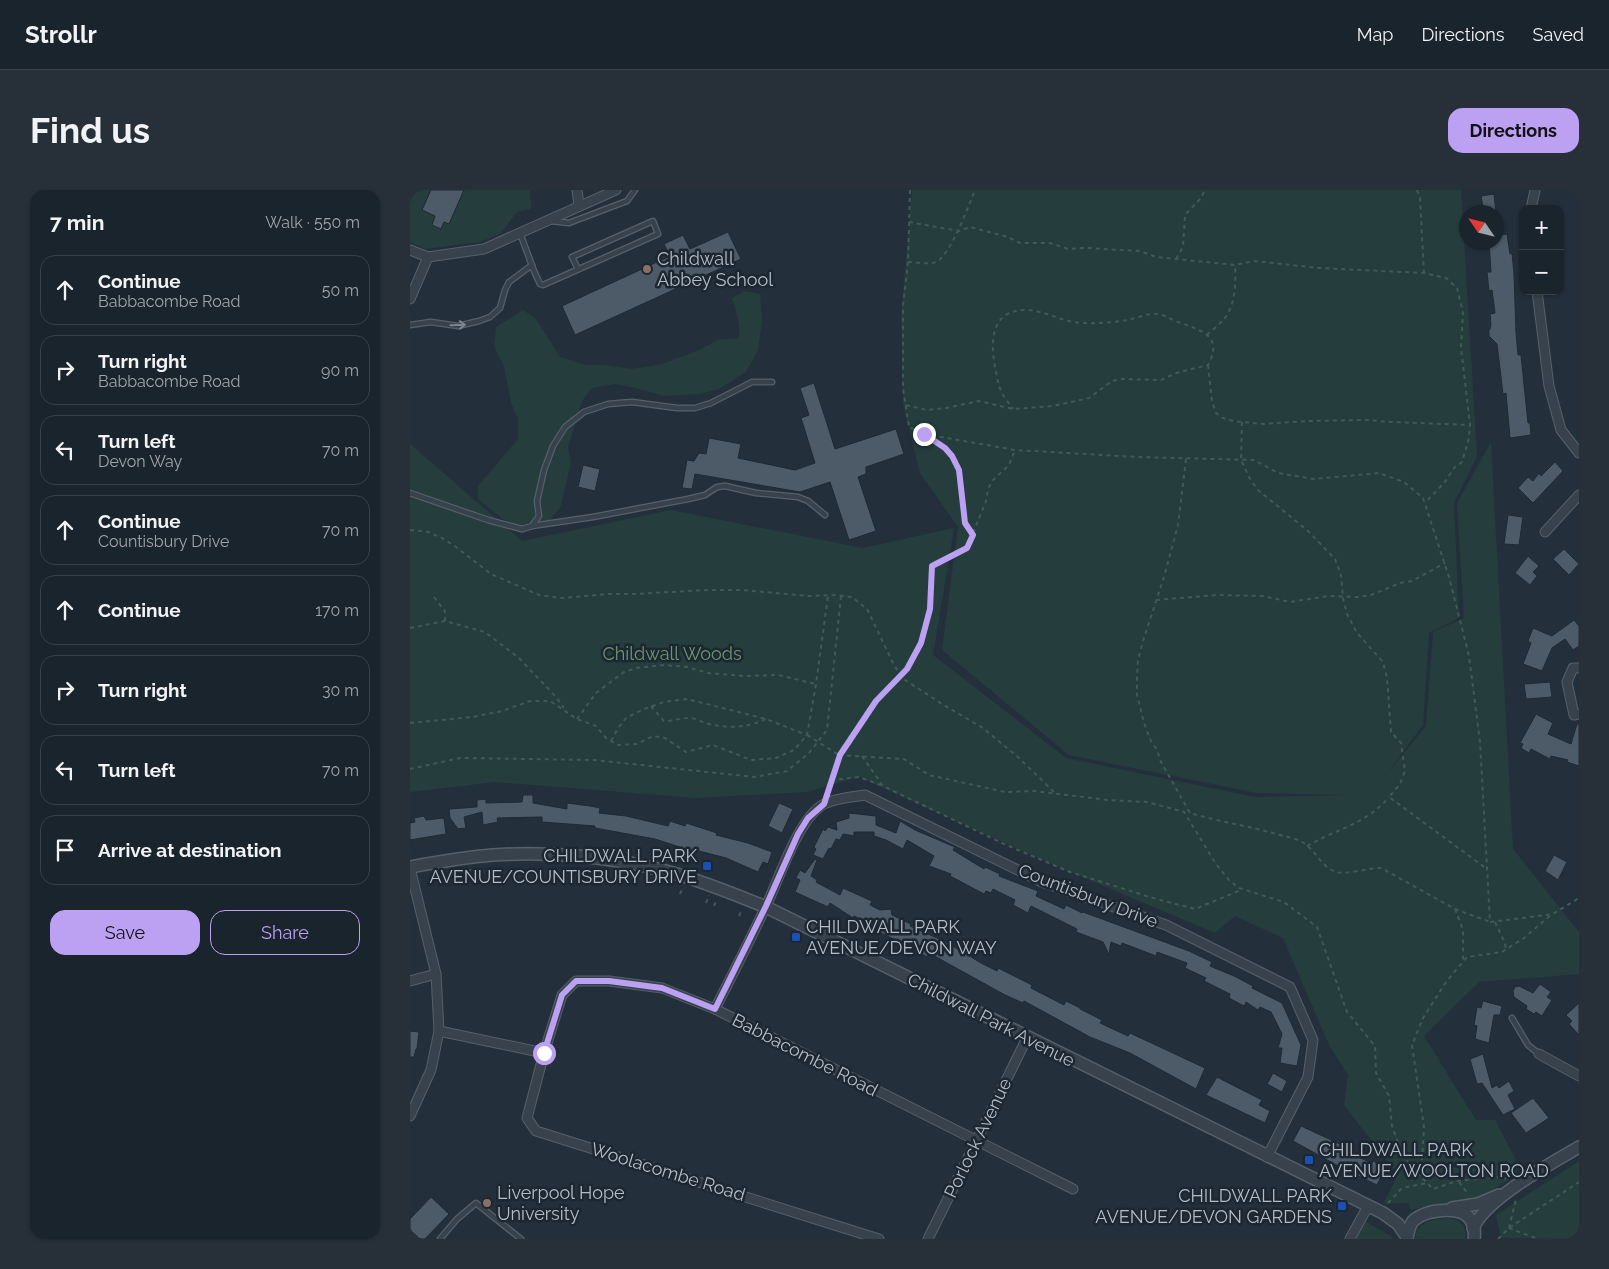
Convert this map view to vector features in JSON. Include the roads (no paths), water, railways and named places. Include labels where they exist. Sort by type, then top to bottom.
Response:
[{"type":"street","points":[[577,190],[579,205]]},
{"type":"street","points":[[410,250],[428,257],[484,248],[616,190]]},
{"type":"street","points":[[1532,205],[1535,190]]},
{"type":"street","points":[[410,299],[428,257]]},
{"type":"street","points":[[1538,295],[1551,395],[1561,430],[1579,453]]},
{"type":"street","points":[[1545,532],[1579,495]]},
{"type":"street","points":[[1579,668],[1573,668],[1567,682],[1574,715],[1579,714]]},
{"type":"street","name":"Countisbury Drive","points":[[715,1009],[766,906],[798,834],[808,818],[824,804],[865,795],[1042,882],[1166,925],[1290,987],[1313,1040],[1308,1077],[1267,1157]]},
{"type":"street","name":"Childwall Park Avenue","points":[[410,868],[492,855],[536,854],[590,858],[632,864],[673,873],[766,906],[1027,1038],[1368,1206],[1398,1224],[1407,1238]]},
{"type":"street","points":[[410,868],[436,974],[439,1031],[431,1070],[410,1116]]},
{"type":"street","points":[[410,981],[436,974]]},
{"type":"street","name":"Babbacombe Road","points":[[544,1053],[562,995],[576,981],[609,981],[662,988],[715,1009],[1073,1189]]},
{"type":"street","points":[[439,1031],[544,1053]]},
{"type":"street","name":"Porlock Avenue","points":[[928,1239],[1027,1038]]},
{"type":"street","name":"Woolacombe Road","points":[[544,1053],[527,1118],[536,1131],[879,1239]]},
{"type":"street","points":[[1539,1054],[1579,1076]]},
{"type":"street","points":[[1474,1233],[1477,1221],[1517,1185],[1579,1147]]},
{"type":"street","name":"Childwall Park Avenue","points":[[1381,1213],[1399,1216],[1425,1214],[1485,1201],[1517,1185]]},
{"type":"street","points":[[1350,1239],[1368,1206]]},
{"type":"street","points":[[1448,1209],[1463,1213],[1470,1221],[1474,1233]]},
{"type":"street","points":[[1407,1238],[1409,1228],[1414,1220],[1425,1214]]},
{"type":"lane","points":[[547,220],[569,223],[627,201],[635,190]]},
{"type":"lane","points":[[520,233],[540,284],[543,285],[658,234],[652,221],[572,257],[578,269]]},
{"type":"lane","points":[[410,325],[431,322],[458,326],[479,322],[490,317],[500,308],[509,282],[532,265]]},
{"type":"lane","points":[[532,526],[539,516],[537,501],[552,446],[565,427],[584,412],[608,404],[632,402],[677,408],[695,408],[711,403],[752,382],[772,382]]},
{"type":"lane","points":[[410,493],[488,520],[522,529],[705,495],[717,487],[725,486],[756,493],[798,497],[825,515]]},
{"type":"lane","points":[[1512,1018],[1528,1045],[1539,1054]]},
{"type":"lane","points":[[440,1239],[457,1219],[476,1203],[521,1239]]},
{"type":"place","name":"Childwall Abbey School","points":[[647,269]]},
{"type":"place","name":"CHILDWALL PARK AVENUE/COUNTISBURY DRIVE","points":[[707,866]]},
{"type":"place","name":"CHILDWALL PARK AVENUE/DEVON WAY","points":[[796,937]]},
{"type":"place","name":"CHILDWALL PARK AVENUE/WOOLTON ROAD","points":[[1309,1160]]},
{"type":"place","name":"Liverpool Hope University","points":[[487,1203]]},
{"type":"place","name":"CHILDWALL PARK AVENUE/DEVON GARDENS","points":[[1342,1206]]},
{"type":"park label","name":"Childwall Woods","points":[[672,654]]}]
